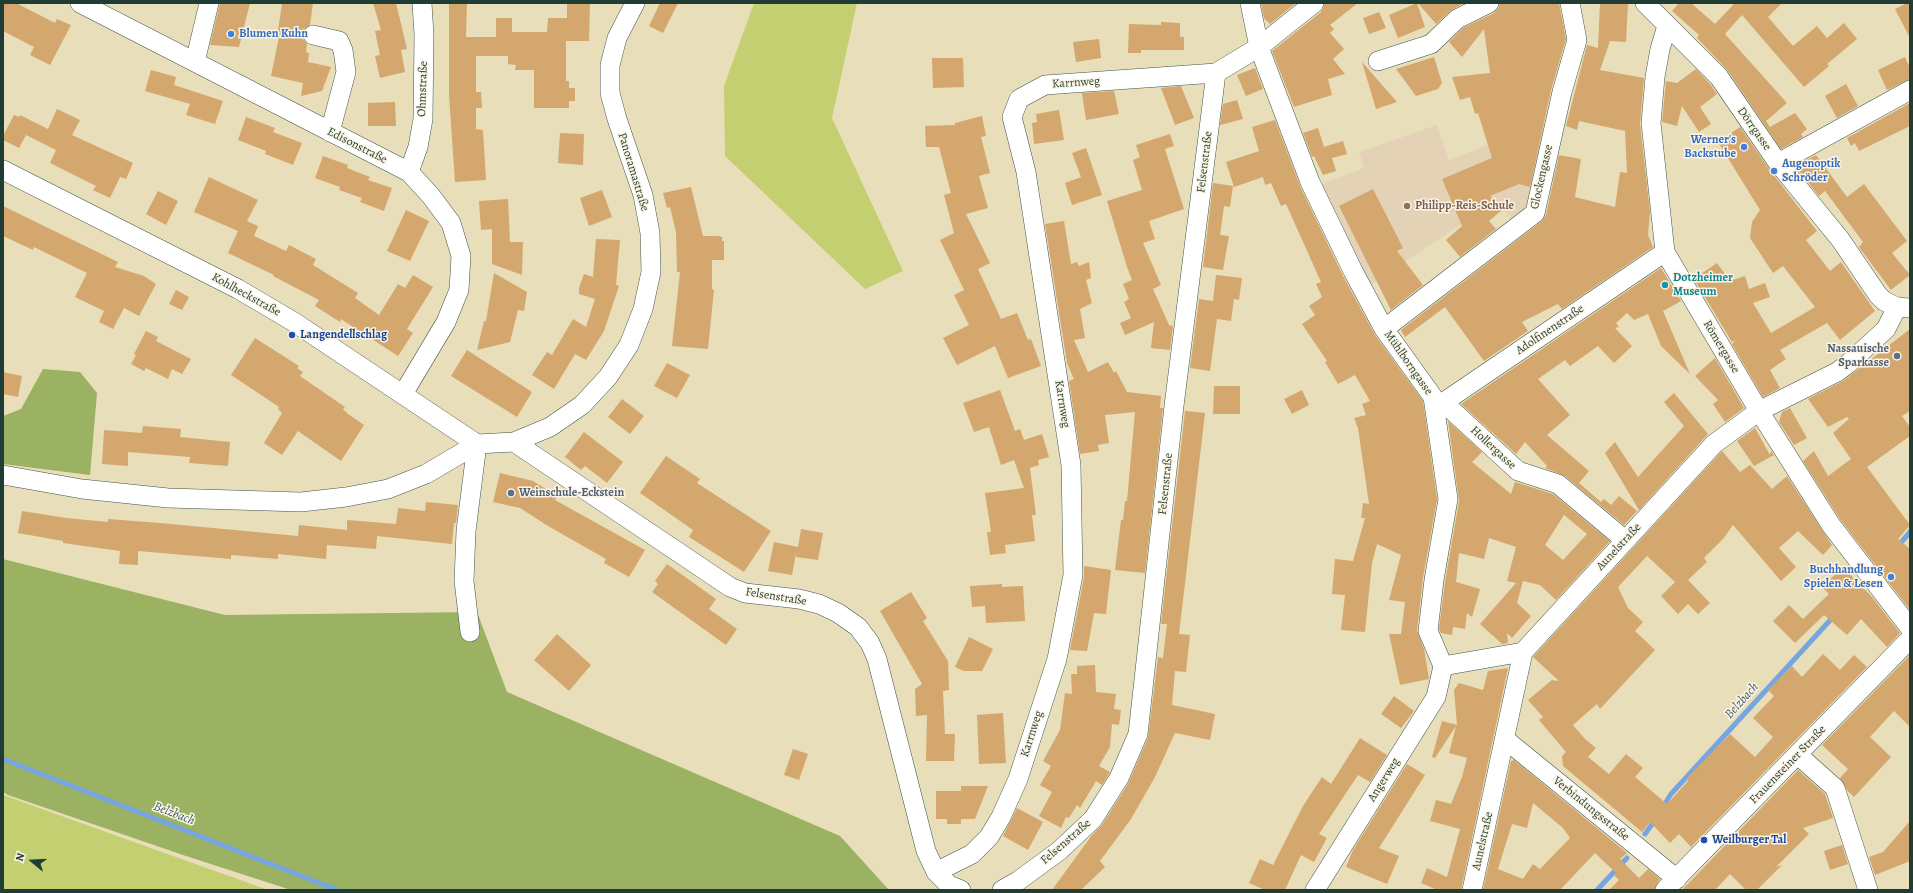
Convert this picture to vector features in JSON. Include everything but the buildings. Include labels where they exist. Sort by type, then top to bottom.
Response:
[{"type":"street","name":"Edisonstraße","points":[[80,3],[108,9],[195,62],[409,172],[431,196],[451,224],[461,256],[459,290],[446,322],[403,394]]},
{"type":"street","points":[[195,62],[209,3]]},
{"type":"street","name":"Ohmstraße","points":[[409,172],[418,147],[422,119],[424,34],[422,3]]},
{"type":"street","name":"Panoramastraße","points":[[476,444],[514,442],[550,427],[582,405],[608,377],[629,345],[643,309],[651,272],[650,233],[643,196],[617,119],[610,93],[610,65],[616,38],[636,3]]},
{"type":"street","name":"Mühlborngasse","points":[[1250,3],[1259,47],[1310,182],[1353,271],[1384,329],[1440,405],[1441,461],[1448,499],[1434,580],[1428,631],[1443,666]]},
{"type":"street","points":[[1216,73],[1259,47],[1314,3]]},
{"type":"street","points":[[1378,61],[1431,44],[1457,19],[1489,3]]},
{"type":"street","name":"Glockengasse","points":[[1384,329],[1535,213],[1562,92],[1577,40],[1570,3]]},
{"type":"street","name":"Dörrgasse","points":[[1645,3],[1719,77],[1778,163],[1840,239],[1878,295],[1884,301],[1904,307]]},
{"type":"street","name":"Römergasse","points":[[1667,26],[1660,49],[1655,77],[1651,123],[1665,252],[1760,411],[1831,525],[1910,628]]},
{"type":"street","points":[[314,35],[339,41],[343,50],[346,72],[330,132]]},
{"type":"street","name":"Felsenstraße","points":[[1002,890],[1018,881],[1059,851],[1093,819],[1119,778],[1138,734],[1174,406],[1216,73]]},
{"type":"street","name":"Karrnweg","points":[[936,872],[972,854],[989,837],[1001,817],[1018,779],[1056,659],[1073,575],[1071,465],[1026,172],[1012,117],[1019,99],[1045,85],[1216,73]]},
{"type":"street","points":[[1778,163],[1910,90]]},
{"type":"street","name":"Kohlheckstraße","points":[[3,170],[238,289],[294,322],[476,444]]},
{"type":"street","name":"Adolfinenstraße","points":[[1440,405],[1665,252]]},
{"type":"street","name":"Aunelstraße","points":[[1472,890],[1506,740],[1523,652],[1714,444],[1760,411],[1837,372],[1886,329],[1904,307]]},
{"type":"street","name":"Hollergasse","points":[[1440,405],[1518,471],[1558,484],[1625,540]]},
{"type":"street","name":"Felsenstraße","points":[[514,442],[730,587],[745,593],[799,599],[819,604],[838,613],[858,627],[870,643],[877,659],[926,851],[936,872],[949,884],[961,890]]},
{"type":"street","points":[[3,475],[82,489],[168,498],[301,502],[346,497],[388,489],[426,474],[476,444]]},
{"type":"street","points":[[470,632],[464,581],[466,531],[476,444]]},
{"type":"street","name":"Frauensteiner Straße","points":[[1671,884],[1910,639]]},
{"type":"street","points":[[1443,666],[1523,652]]},
{"type":"street","name":"Angerweg","points":[[1315,890],[1436,697],[1443,666]]},
{"type":"street","name":"Verbindungsstraße","points":[[1506,740],[1671,884]]},
{"type":"street","points":[[1798,755],[1835,788],[1868,890]]},
{"type":"shaded area","name":"Philipp-Reis-Schule","points":[[1553,120],[1532,211],[1515,223],[1495,201],[1369,286],[1317,186],[1364,168],[1359,152],[1437,125],[1449,160]]},
{"type":"green space","points":[[754,3],[857,3],[832,118],[903,271],[865,289],[725,156],[724,86]]},
{"type":"green space","points":[[43,369],[80,372],[97,393],[90,475],[3,464],[3,416],[21,409]]},
{"type":"green space","points":[[3,559],[225,615],[477,612],[507,692],[840,836],[889,890],[291,890],[8,795],[3,792]]},
{"type":"green space","points":[[3,795],[268,890],[3,890]]},
{"type":"waterway","name":"Belzbach","points":[[1898,546],[1910,532]]},
{"type":"waterway","name":"Belzbach","points":[[1662,808],[1671,794],[1834,616]]},
{"type":"waterway","name":"Belzbach","points":[[3,759],[337,890]]},
{"type":"waterway","name":"Belzbach","points":[[1645,834],[1655,820]]},
{"type":"waterway","name":"Belzbach","points":[[1597,890],[1627,858]]},
{"type":"place","name":"Blumen Kuhn","points":[[231,34]]},
{"type":"place","name":"Werner's Backstube","points":[[1744,147]]},
{"type":"place","name":"Augenoptik Schröder","points":[[1774,171]]},
{"type":"place","name":"Philipp-Reis-Schule","points":[[1407,206]]},
{"type":"place","name":"Dotzheimer Museum","points":[[1665,285]]},
{"type":"place","name":"Langendellschlag","points":[[292,335]]},
{"type":"place","name":"Nassauische Sparkasse","points":[[1897,356]]},
{"type":"place","name":"Weinschule-Eckstein","points":[[511,493]]},
{"type":"place","name":"Buchhandlung Spielen & Lesen","points":[[1891,577]]},
{"type":"place","name":"Weilburger Tal","points":[[1704,840]]}]
